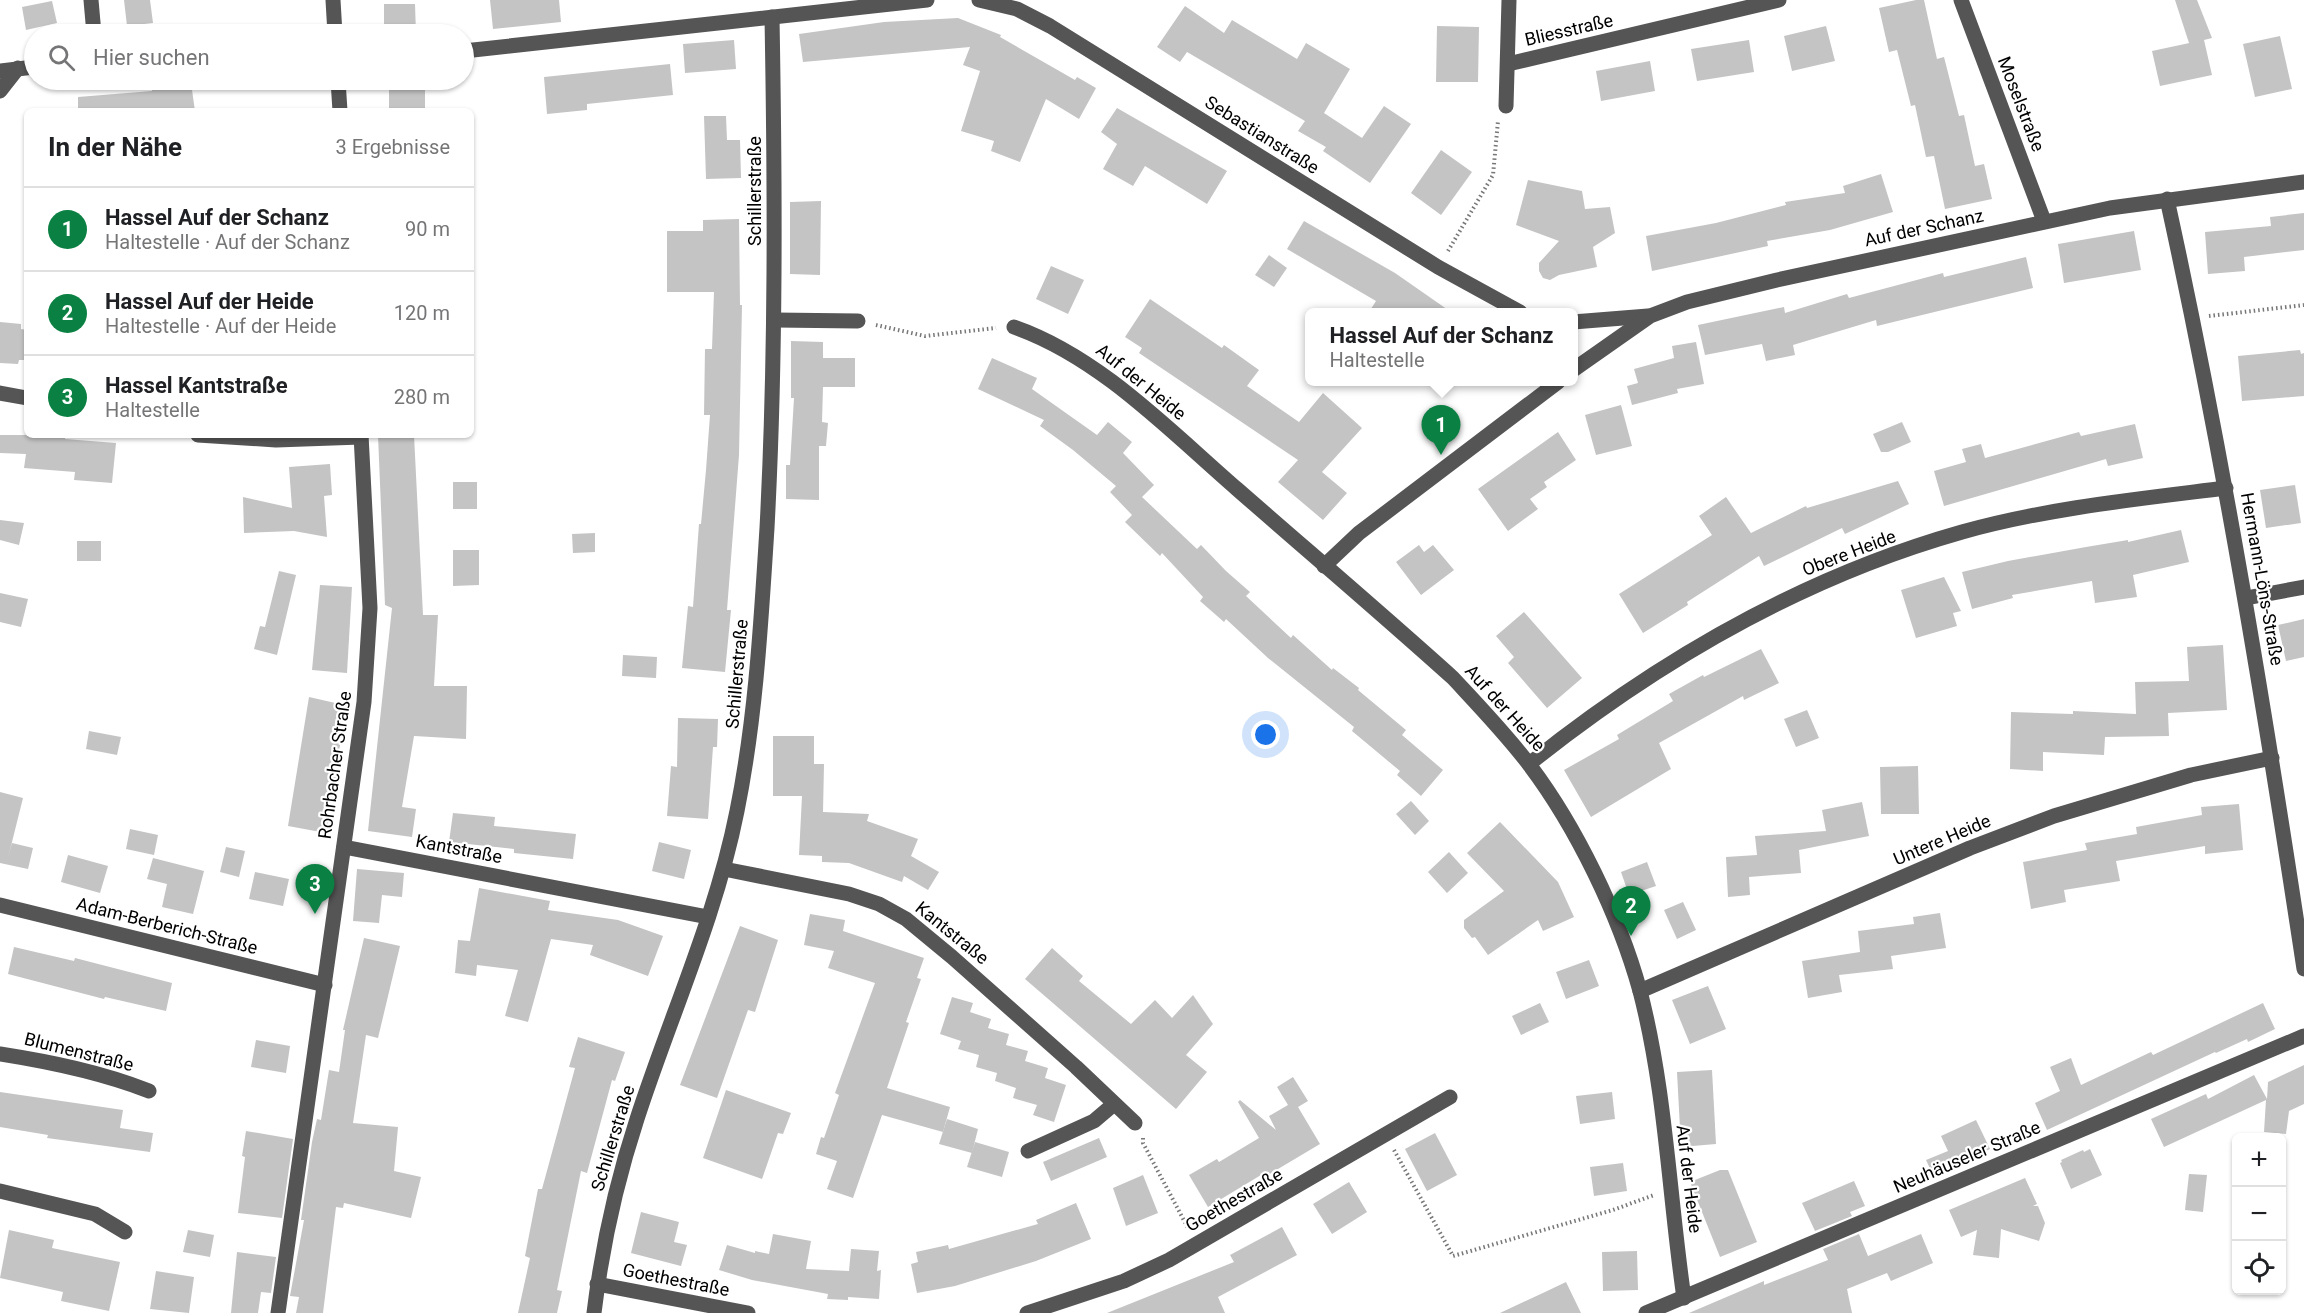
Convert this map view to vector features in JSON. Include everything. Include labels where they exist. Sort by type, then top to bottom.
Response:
[{"type":"street","points":[[91,0],[93,24]]},
{"type":"street","points":[[333,0],[334,24]]},
{"type":"street","points":[[474,50],[771,17],[801,7],[927,0]]},
{"type":"street","name":"Sebastianstraße","points":[[980,0],[1017,9],[1050,26],[1438,267],[1513,308]]},
{"type":"street","name":"Bliesstraße","points":[[1506,106],[1509,0]]},
{"type":"street","name":"Bliesstraße","points":[[1508,64],[1779,0]]},
{"type":"street","name":"Moselstraße","points":[[1961,0],[2044,222]]},
{"type":"street","name":"Schillerstraße","points":[[594,1313],[609,1221],[637,1120],[724,869],[750,740],[757,678],[770,470],[775,320],[771,17]]},
{"type":"street","points":[[0,91],[18,68]]},
{"type":"street","points":[[0,71],[24,68]]},
{"type":"street","points":[[339,90],[340,108]]},
{"type":"street","name":"Auf der Schanz","points":[[1578,366],[1650,316],[1687,302],[2110,208],[2304,182]]},
{"type":"street","name":"Hermann-Löns-Straße","points":[[2167,199],[2193,318],[2246,598],[2304,969]]},
{"type":"street","points":[[1578,322],[1650,316]]},
{"type":"street","points":[[775,320],[858,321]]},
{"type":"street","name":"Auf der Heide","points":[[1014,327],[1050,341],[1090,366],[1147,411],[1453,678],[1529,764],[1562,815],[1599,882],[1640,992],[1656,1079],[1684,1298]]},
{"type":"street","points":[[1324,566],[1376,520],[1551,386]]},
{"type":"street","points":[[0,393],[24,397]]},
{"type":"street","points":[[245,438],[276,440],[318,438]]},
{"type":"street","name":"Rohrbacher Straße","points":[[278,1313],[364,702],[369,644],[369,564],[361,438]]},
{"type":"street","name":"Obere Heide","points":[[1529,764],[1569,732],[1659,670],[1738,624],[1821,582],[1962,532],[2032,516],[2106,503],[2226,488]]},
{"type":"street","points":[[2246,598],[2304,587]]},
{"type":"street","name":"Untere Heide","points":[[1640,992],[1970,848],[2054,816],[2191,775],[2272,758]]},
{"type":"street","name":"Kantstraße","points":[[344,847],[708,917]]},
{"type":"street","name":"Kantstraße","points":[[724,869],[849,894],[879,904],[906,919],[1067,1059],[1135,1123]]},
{"type":"street","name":"Adam-Berberich-Straße","points":[[0,904],[325,985]]},
{"type":"street","name":"Neuhäuseler Straße","points":[[1650,1312],[2304,1036]]},
{"type":"street","name":"Blumenstraße","points":[[0,1054],[50,1062],[113,1077],[149,1091]]},
{"type":"street","name":"Goethestraße","points":[[1027,1313],[1124,1281],[1197,1244],[1450,1097]]},
{"type":"street","points":[[1028,1151],[1094,1121],[1114,1104]]},
{"type":"street","points":[[0,1191],[95,1214],[125,1232]]},
{"type":"street","name":"Goethestraße","points":[[597,1284],[748,1313]]},
{"type":"path","points":[[1438,267],[1493,175],[1499,112],[1506,106]]},
{"type":"path","points":[[2193,318],[2304,305]]},
{"type":"path","points":[[858,321],[925,336],[1014,327]]},
{"type":"path","points":[[1135,1123],[1143,1131],[1143,1143],[1197,1244]]},
{"type":"path","points":[[1386,1136],[1453,1256],[1613,1210],[1671,1188]]},
{"type":"building","points":[[124,0],[150,0],[153,23],[127,24]]},
{"type":"building","points":[[490,0],[559,0],[561,22],[493,29]]},
{"type":"building","points":[[1924,0],[1937,59],[1944,57],[1959,116],[1964,115],[1975,166],[1984,164],[1992,199],[1945,209],[1934,156],[1926,157],[1915,105],[1911,106],[1897,50],[1889,52],[1879,8]]},
{"type":"building","points":[[2175,0],[2197,0],[2212,38],[2204,40],[2212,75],[2160,86],[2152,51],[2194,42],[2189,43]]},
{"type":"building","points":[[52,1],[57,23],[25,24],[22,7]]},
{"type":"building","points":[[384,4],[415,4],[416,24],[384,24]]},
{"type":"building","points":[[1185,6],[1224,33],[1232,20],[1297,59],[1306,43],[1350,69],[1324,113],[1362,138],[1384,106],[1411,124],[1370,183],[1323,151],[1326,147],[1298,131],[1305,121],[1187,52],[1180,62],[1157,47]]},
{"type":"building","points":[[958,18],[1001,35],[1000,37],[1075,80],[1077,77],[1096,88],[1079,119],[1046,99],[1020,162],[991,151],[994,141],[961,131],[980,71],[963,65],[970,47],[803,62],[799,34],[884,22]]},
{"type":"building","points":[[1437,26],[1479,27],[1478,82],[1436,82]]},
{"type":"building","points":[[1826,26],[1835,61],[1792,71],[1784,36]]},
{"type":"building","points":[[2280,36],[2292,89],[2255,97],[2243,44]]},
{"type":"building","points":[[734,40],[736,69],[685,73],[683,44]]},
{"type":"building","points":[[1749,40],[1754,72],[1697,81],[1691,49]]},
{"type":"building","points":[[1650,61],[1655,91],[1601,101],[1596,71]]},
{"type":"building","points":[[670,64],[673,95],[587,104],[587,110],[547,114],[544,77]]},
{"type":"building","points":[[192,90],[195,108],[78,108],[78,97]]},
{"type":"building","points":[[389,90],[425,90],[425,108],[389,108]]},
{"type":"building","points":[[1117,108],[1227,171],[1207,204],[1145,166],[1133,186],[1103,169],[1117,144],[1101,132]]},
{"type":"building","points":[[704,116],[726,116],[727,140],[740,140],[741,178],[706,179]]},
{"type":"building","points":[[1441,150],[1472,172],[1441,215],[1411,193]]},
{"type":"building","points":[[1881,174],[1893,212],[1830,230],[1767,241],[1768,246],[1652,271],[1646,236],[1716,223],[1786,205],[1785,202],[1845,193],[1843,186]]},
{"type":"building","points":[[1528,180],[1582,191],[1585,209],[1610,207],[1615,233],[1593,247],[1597,267],[1559,275],[1550,280],[1543,278],[1539,271],[1539,263],[1559,241],[1516,225]]},
{"type":"building","points":[[821,201],[820,275],[790,274],[790,202]]},
{"type":"building","points":[[2304,213],[2304,250],[2244,257],[2245,271],[2208,274],[2205,232],[2271,226],[2270,217]]},
{"type":"building","points":[[739,219],[740,305],[742,305],[739,455],[727,610],[731,610],[725,672],[682,668],[688,606],[693,607],[699,524],[701,524],[706,470],[710,415],[704,415],[705,349],[712,349],[714,292],[667,292],[667,231],[703,231],[703,220]]},
{"type":"building","points":[[1304,221],[1395,273],[1445,308],[1372,308],[1376,301],[1287,249]]},
{"type":"building","points":[[2134,231],[2141,270],[2064,283],[2058,244]]},
{"type":"building","points":[[1269,255],[1287,268],[1274,287],[1255,275]]},
{"type":"building","points":[[2026,257],[2033,288],[1877,326],[1876,320],[1793,345],[1795,355],[1766,361],[1762,344],[1705,355],[1698,325],[1784,307],[1785,313],[1847,294],[1849,298],[1943,273],[1944,277]]},
{"type":"building","points":[[1051,266],[1084,280],[1068,314],[1036,299]]},
{"type":"building","points":[[1150,299],[1222,348],[1224,345],[1259,370],[1247,386],[1299,422],[1323,393],[1362,428],[1322,472],[1347,493],[1323,520],[1278,482],[1298,460],[1139,353],[1142,348],[1125,337]]},
{"type":"building","points":[[0,322],[21,324],[21,329],[24,330],[24,360],[19,360],[18,364],[0,363]]},
{"type":"building","points":[[791,341],[823,342],[823,358],[855,358],[855,387],[823,387],[822,422],[828,423],[826,446],[819,446],[819,500],[786,499],[786,465],[790,465],[794,398],[791,398]]},
{"type":"building","points":[[1696,342],[1704,384],[1677,389],[1678,393],[1632,405],[1627,386],[1638,383],[1634,369],[1674,358],[1672,346]]},
{"type":"building","points":[[2300,350],[2301,354],[2304,353],[2304,396],[2242,401],[2238,356]]},
{"type":"building","points":[[992,358],[1037,378],[1032,389],[1097,435],[1108,422],[1132,442],[1123,453],[1154,485],[1142,497],[1197,549],[1201,545],[1250,592],[1246,596],[1291,638],[1293,635],[1332,670],[1333,668],[1359,688],[1358,690],[1406,730],[1402,735],[1443,770],[1421,796],[1397,775],[1400,771],[1352,731],[1354,727],[1268,658],[1226,619],[1224,622],[1200,601],[1203,597],[1162,553],[1160,556],[1125,522],[1132,515],[1110,492],[1116,486],[1040,426],[1044,420],[978,389]]},
{"type":"building","points":[[1621,405],[1632,446],[1596,455],[1585,415]]},
{"type":"building","points":[[1902,422],[1911,442],[1888,452],[1881,452],[1873,434]]},
{"type":"building","points":[[2135,424],[2143,458],[2108,466],[2106,459],[1944,506],[1934,471],[1966,462],[1962,449],[1981,444],[1985,458],[2079,432],[2081,436]]},
{"type":"building","points":[[1558,432],[1576,460],[1544,482],[1547,487],[1530,499],[1538,509],[1508,531],[1478,489]]},
{"type":"building","points":[[0,435],[116,443],[112,483],[74,480],[75,472],[24,468],[26,454],[0,453]]},
{"type":"building","points":[[378,438],[414,438],[423,615],[438,615],[434,686],[467,686],[466,739],[414,736],[402,807],[416,809],[412,837],[368,831],[392,608],[385,605]]},
{"type":"building","points":[[330,464],[332,495],[324,496],[327,537],[294,531],[244,533],[243,497],[292,508],[289,467]]},
{"type":"building","points":[[1898,481],[1909,504],[1845,534],[1842,528],[1764,566],[1759,556],[1643,633],[1619,594],[1712,535],[1699,516],[1726,497],[1751,533],[1806,506],[1807,508]]},
{"type":"building","points":[[453,482],[477,482],[477,509],[453,509]]},
{"type":"building","points":[[2295,485],[2301,523],[2266,528],[2260,490]]},
{"type":"building","points":[[0,520],[24,523],[19,545],[0,540]]},
{"type":"building","points":[[2181,530],[2189,562],[2133,575],[2137,597],[2095,603],[2092,581],[2012,595],[2013,598],[1972,609],[1962,572],[2008,561],[2128,540],[2128,542]]},
{"type":"building","points":[[595,533],[595,552],[573,553],[572,534]]},
{"type":"building","points":[[77,541],[101,541],[101,561],[77,561]]},
{"type":"building","points":[[1419,545],[1424,552],[1433,545],[1454,570],[1421,595],[1396,562]]},
{"type":"building","points":[[453,550],[479,550],[479,585],[453,586]]},
{"type":"building","points":[[279,571],[296,575],[277,655],[254,649],[260,626],[265,627]]},
{"type":"building","points":[[1944,577],[1961,611],[1953,613],[1957,626],[1916,638],[1901,590]]},
{"type":"building","points":[[320,585],[352,587],[347,673],[312,670]]},
{"type":"building","points":[[0,593],[28,599],[21,627],[0,622]]},
{"type":"building","points":[[1524,612],[1582,678],[1547,708],[1508,663],[1514,657],[1496,636]]},
{"type":"building","points":[[2304,619],[2304,657],[2286,661],[2278,625]]},
{"type":"building","points":[[2223,645],[2227,710],[2168,713],[2169,736],[2105,737],[2104,755],[2043,752],[2043,771],[2010,769],[2011,712],[2073,714],[2073,711],[2136,714],[2135,682],[2189,681],[2187,647]]},
{"type":"building","points":[[1761,649],[1779,683],[1744,700],[1743,696],[1659,743],[1671,769],[1591,817],[1564,770],[1619,739],[1617,735],[1673,701],[1669,694],[1703,675],[1704,677]]},
{"type":"building","points":[[623,655],[657,657],[656,678],[622,676]]},
{"type":"building","points":[[309,697],[344,705],[344,726],[335,770],[338,770],[326,833],[288,826]]},
{"type":"building","points":[[1807,710],[1819,738],[1796,747],[1784,719]]},
{"type":"building","points":[[678,718],[718,719],[717,747],[713,747],[708,819],[667,816],[671,766],[677,767]]},
{"type":"building","points":[[89,731],[121,737],[117,755],[86,749]]},
{"type":"building","points":[[773,736],[814,736],[814,764],[824,764],[823,812],[869,814],[867,821],[918,839],[911,856],[939,872],[928,890],[904,876],[902,882],[849,863],[822,862],[822,856],[799,855],[802,796],[773,796]]},
{"type":"building","points":[[1918,766],[1919,814],[1881,814],[1880,767]]},
{"type":"building","points":[[0,792],[23,798],[8,858],[12,843],[33,848],[28,869],[0,863]]},
{"type":"building","points":[[1411,801],[1429,821],[1415,835],[1396,814]]},
{"type":"building","points":[[1862,802],[1869,836],[1799,850],[1801,873],[1749,877],[1750,895],[1728,897],[1726,857],[1757,855],[1755,836],[1826,831],[1822,810]]},
{"type":"building","points":[[2239,804],[2243,850],[2205,854],[2205,846],[2116,861],[2120,881],[2064,890],[2066,902],[2031,909],[2023,862],[2087,850],[2085,843],[2137,834],[2136,827],[2202,815],[2201,807]]},
{"type":"building","points":[[453,813],[495,817],[494,826],[576,834],[573,859],[514,853],[514,849],[449,842]]},
{"type":"building","points":[[1500,822],[1558,882],[1574,917],[1543,931],[1538,920],[1488,955],[1475,937],[1472,938],[1464,928],[1464,920],[1504,891],[1467,853]]},
{"type":"building","points":[[130,829],[158,835],[154,855],[126,849]]},
{"type":"building","points":[[659,842],[691,850],[684,879],[652,871]]},
{"type":"building","points":[[226,847],[245,851],[239,877],[220,872]]},
{"type":"building","points":[[1449,852],[1468,873],[1447,893],[1428,872]]},
{"type":"building","points":[[68,855],[108,866],[100,893],[61,882]]},
{"type":"building","points":[[153,858],[204,871],[193,914],[162,907],[167,884],[147,879]]},
{"type":"building","points":[[1647,862],[1656,886],[1629,895],[1621,872]]},
{"type":"building","points":[[357,869],[404,873],[402,897],[382,895],[379,923],[353,921]]},
{"type":"building","points":[[255,872],[289,879],[283,906],[249,899]]},
{"type":"building","points":[[479,888],[550,901],[548,910],[618,920],[663,936],[648,976],[590,955],[593,945],[551,939],[528,1022],[505,1016],[518,970],[477,965],[476,976],[455,973],[458,940],[470,941]]},
{"type":"building","points":[[1683,902],[1696,930],[1677,939],[1664,910]]},
{"type":"building","points":[[1940,913],[1946,948],[1891,956],[1893,969],[1839,975],[1842,992],[1808,998],[1802,961],[1860,952],[1858,931],[1914,924],[1913,917]]},
{"type":"building","points":[[810,914],[845,920],[843,931],[924,958],[917,978],[921,979],[906,1022],[909,1023],[887,1088],[950,1107],[943,1132],[882,1115],[853,1198],[827,1189],[837,1161],[816,1154],[839,1095],[835,1093],[875,983],[828,968],[834,951],[804,945]]},
{"type":"building","points":[[740,926],[778,940],[755,1012],[748,1010],[717,1098],[680,1085]]},
{"type":"building","points":[[364,938],[400,946],[378,1038],[366,1035],[353,1123],[398,1127],[394,1171],[421,1177],[411,1218],[344,1203],[343,1208],[336,1207],[323,1313],[296,1313],[299,1297],[290,1296],[304,1220],[301,1220],[312,1142],[317,1119],[321,1120],[329,1070],[339,1072],[345,1030],[343,1030]]},
{"type":"building","points":[[14,947],[74,961],[75,958],[172,983],[166,1011],[105,997],[104,999],[8,974]]},
{"type":"building","points":[[1052,948],[1083,976],[1079,981],[1131,1024],[1155,1000],[1172,1018],[1193,995],[1213,1024],[1186,1055],[1207,1072],[1176,1109],[1025,979]]},
{"type":"building","points":[[1589,960],[1599,986],[1566,999],[1556,972]]},
{"type":"building","points":[[1708,986],[1726,1029],[1690,1044],[1672,1000]]},
{"type":"building","points":[[952,997],[973,1003],[970,1012],[991,1019],[988,1028],[1009,1034],[1006,1045],[1028,1051],[1025,1061],[1048,1068],[1045,1078],[1066,1085],[1054,1122],[1033,1115],[1037,1105],[1013,1098],[1016,1088],[995,1081],[997,1073],[976,1067],[979,1055],[958,1049],[961,1041],[940,1034]]},
{"type":"building","points":[[1540,1003],[1549,1022],[1521,1035],[1512,1016]]},
{"type":"building","points":[[2263,1003],[2275,1029],[2248,1042],[2247,1039],[2215,1052],[2047,1130],[2035,1103],[2060,1091],[2050,1067],[2071,1058],[2081,1085],[2151,1052],[2153,1055]]},
{"type":"building","points":[[578,1037],[625,1052],[615,1081],[612,1080],[587,1173],[581,1171],[557,1290],[562,1291],[557,1313],[518,1313],[530,1258],[525,1256],[538,1189],[542,1189],[575,1068],[569,1067]]},
{"type":"building","points":[[256,1040],[290,1046],[286,1073],[251,1067]]},
{"type":"building","points":[[2304,1065],[2304,1104],[2289,1111],[2286,1134],[2264,1132],[2266,1100],[2164,1147],[2151,1119],[2206,1094],[2208,1099],[2254,1075],[2267,1099],[2268,1082]]},
{"type":"building","points":[[1712,1070],[1716,1144],[1681,1147],[1677,1072]]},
{"type":"building","points":[[1293,1077],[1308,1101],[1298,1107],[1320,1144],[1268,1175],[1266,1172],[1208,1207],[1189,1175],[1217,1159],[1219,1162],[1259,1138],[1238,1102],[1240,1100],[1276,1130],[1269,1116],[1288,1105],[1277,1087]]},
{"type":"building","points":[[726,1090],[791,1113],[783,1134],[778,1133],[762,1179],[703,1158]]},
{"type":"building","points":[[0,1092],[123,1110],[120,1128],[153,1133],[150,1152],[47,1138],[48,1135],[0,1127]]},
{"type":"building","points":[[1612,1092],[1615,1119],[1580,1124],[1576,1096]]},
{"type":"building","points":[[947,1119],[978,1129],[972,1153],[939,1144]]},
{"type":"building","points":[[1976,1120],[1990,1149],[1934,1177],[1926,1160],[1948,1151],[1941,1136]]},
{"type":"building","points":[[246,1131],[293,1139],[282,1218],[238,1213]]},
{"type":"building","points":[[1435,1133],[1457,1175],[1427,1191],[1405,1149]]},
{"type":"building","points":[[1099,1138],[1107,1157],[1051,1181],[1043,1162]]},
{"type":"building","points":[[975,1142],[1009,1152],[1002,1177],[967,1167]]},
{"type":"building","points":[[2090,1149],[2102,1175],[2071,1189],[2060,1163],[2061,1160]]},
{"type":"building","points":[[1623,1163],[1627,1191],[1594,1196],[1590,1167]]},
{"type":"building","points":[[1720,1170],[1728,1170],[1757,1242],[1720,1257],[1690,1182]]},
{"type":"building","points":[[2189,1174],[2207,1175],[2203,1212],[2185,1210]]},
{"type":"building","points":[[1143,1175],[1158,1213],[1126,1226],[1113,1188]]},
{"type":"building","points":[[2025,1178],[2037,1204],[2033,1206],[2038,1206],[2045,1223],[2039,1241],[2001,1229],[1999,1258],[1973,1255],[1977,1230],[1961,1237],[1949,1210]]},
{"type":"building","points":[[1854,1181],[1865,1206],[1850,1212],[1852,1216],[1815,1231],[1802,1203]]},
{"type":"building","points":[[1349,1182],[1367,1212],[1332,1234],[1313,1204]]},
{"type":"building","points":[[1076,1203],[1091,1239],[1036,1261],[955,1286],[917,1293],[911,1264],[918,1262],[916,1252],[948,1245],[949,1249],[1038,1224],[1036,1220]]},
{"type":"building","points":[[641,1212],[679,1222],[674,1242],[687,1245],[681,1266],[631,1253]]},
{"type":"building","points":[[1282,1227],[1297,1255],[1218,1297],[1225,1313],[1107,1313],[1234,1262],[1230,1255]]},
{"type":"building","points":[[9,1230],[54,1240],[52,1248],[120,1262],[109,1311],[61,1301],[63,1292],[0,1278]]},
{"type":"building","points":[[188,1230],[214,1235],[210,1257],[183,1252]]},
{"type":"building","points":[[773,1234],[811,1241],[806,1269],[849,1271],[851,1249],[879,1251],[877,1271],[881,1270],[879,1299],[848,1297],[848,1300],[827,1299],[828,1294],[752,1280],[719,1270],[727,1245],[755,1253],[755,1251],[769,1254]]},
{"type":"building","points":[[1859,1234],[1868,1256],[1921,1234],[1933,1263],[1891,1281],[1887,1273],[1847,1289],[1852,1313],[1689,1313],[1764,1281],[1764,1285],[1828,1260],[1823,1249]]},
{"type":"building","points":[[1637,1251],[1638,1290],[1603,1291],[1602,1252]]},
{"type":"building","points":[[237,1252],[276,1257],[271,1293],[261,1292],[258,1313],[231,1313]]},
{"type":"building","points":[[156,1271],[194,1277],[189,1313],[150,1309]]},
{"type":"building","points":[[1566,1282],[1581,1313],[1500,1313],[1545,1292]]},
{"type":"place","name":"Hassel Auf der Schanz","points":[[1441,455]]},
{"type":"place","name":"Hassel Kantstraße","points":[[315,914]]},
{"type":"place","name":"Hassel Auf der Heide","points":[[1631,936]]}]
